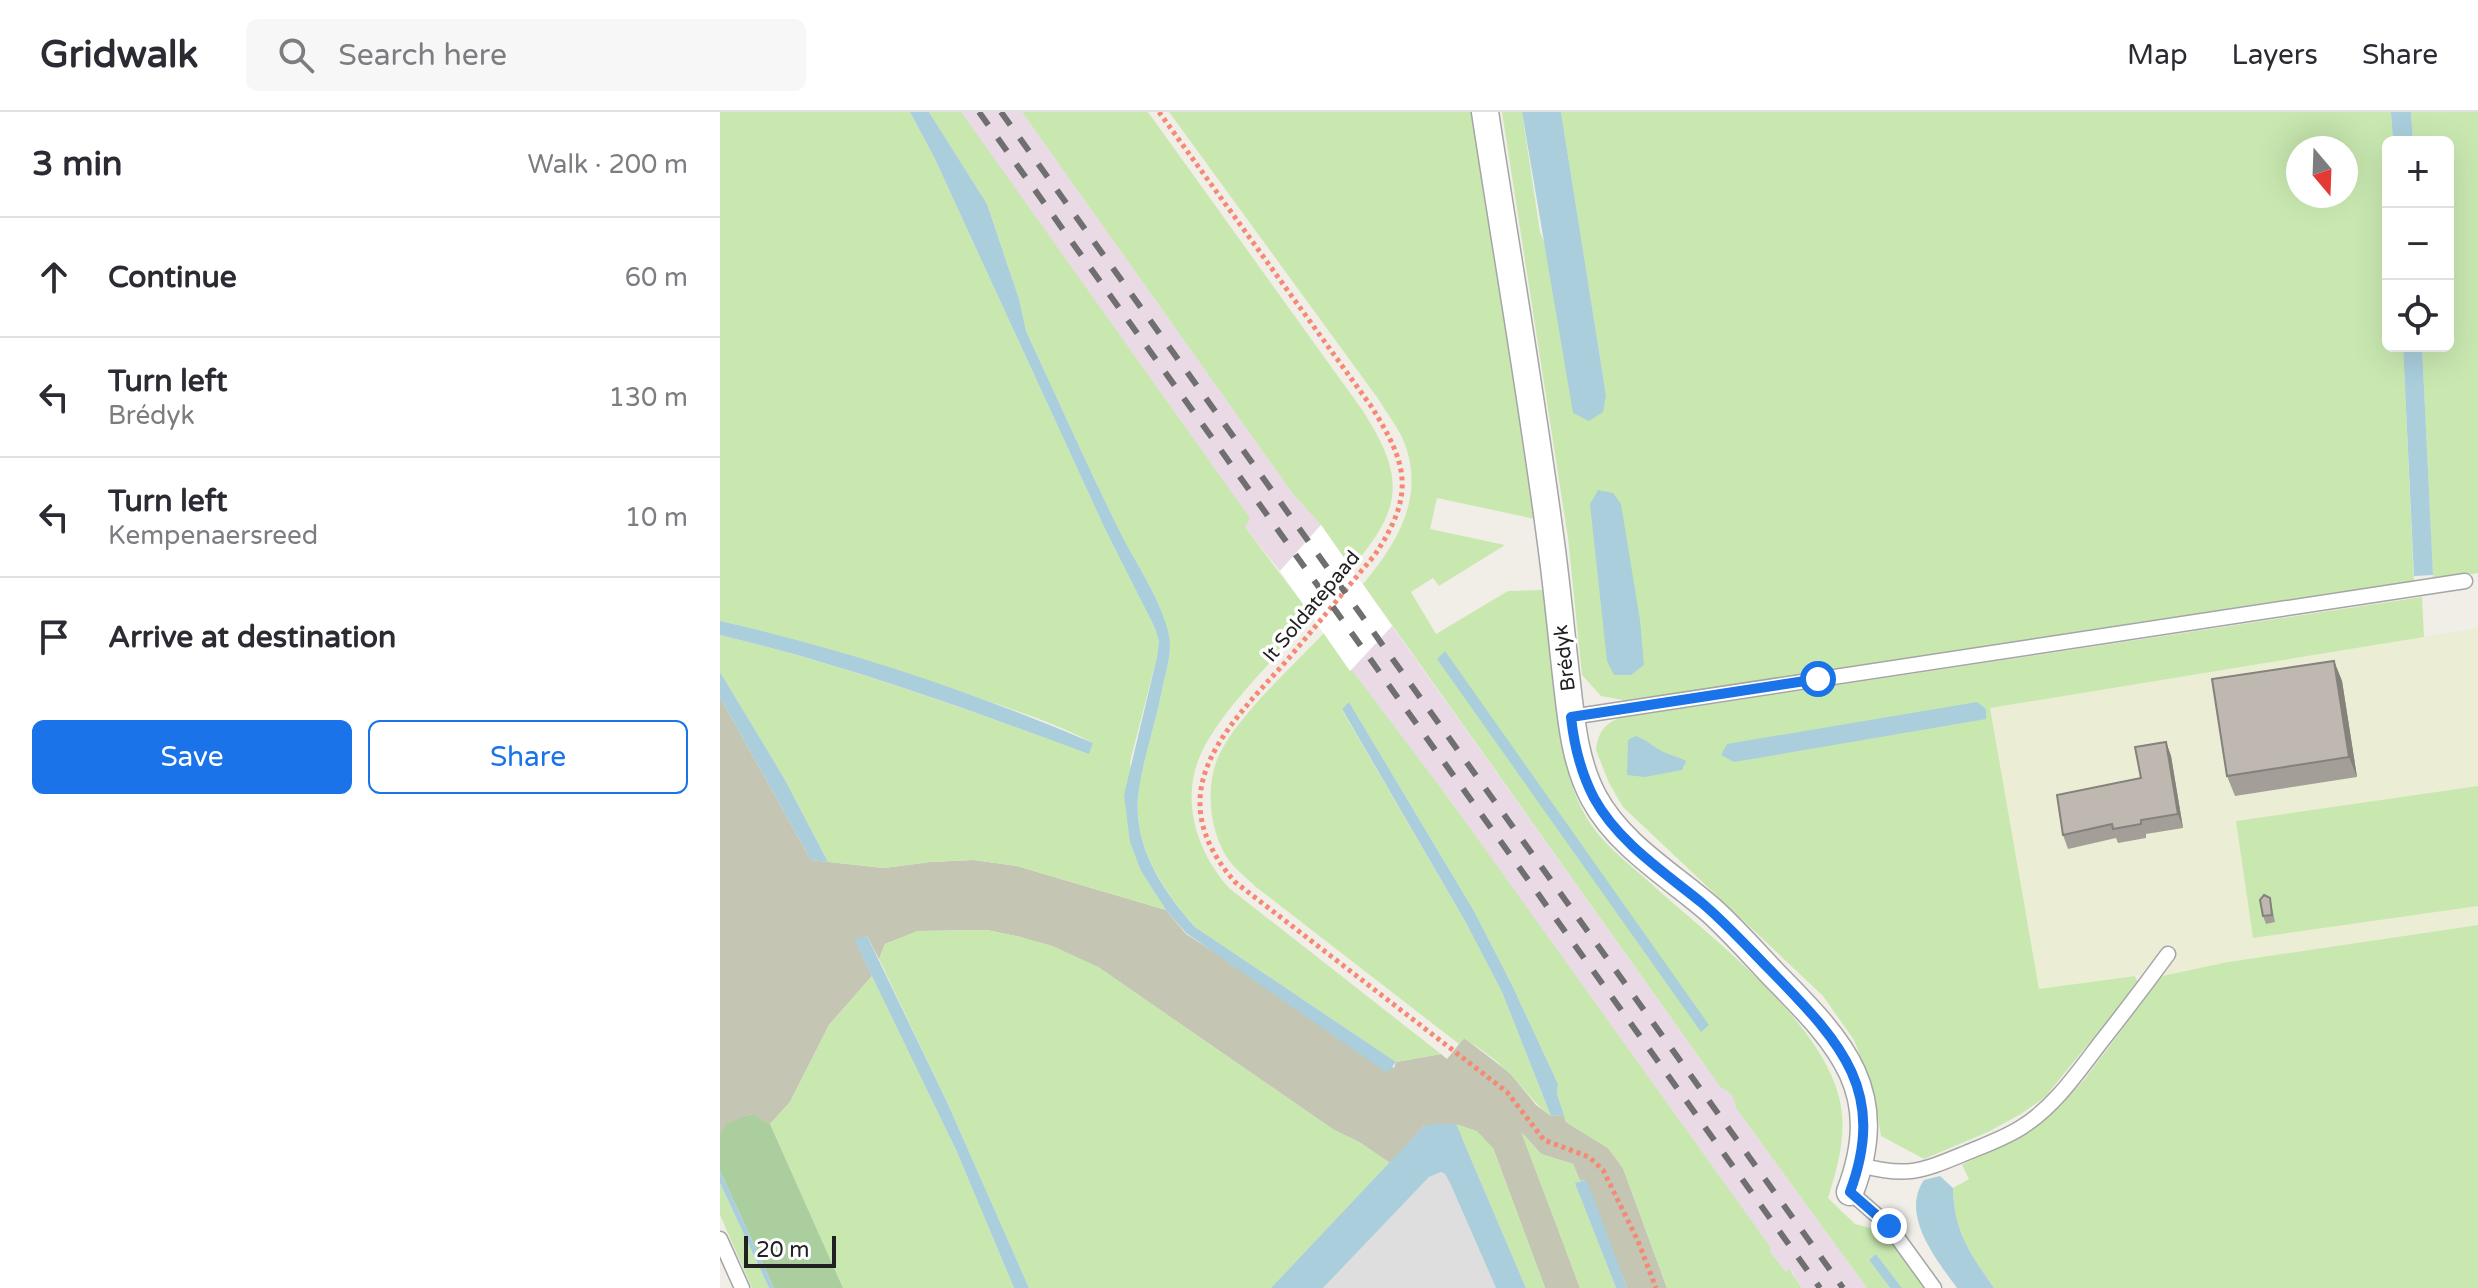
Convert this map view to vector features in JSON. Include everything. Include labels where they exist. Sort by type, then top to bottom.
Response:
[{"type":"street","name":"Brédyk","points":[[1485,112],[1551,542],[1579,764],[1595,799],[1617,830],[1714,913],[1812,1014],[1839,1048],[1862,1099],[1865,1132],[1860,1165],[1850,1192]]},
{"type":"lane","points":[[1571,717],[2465,581]]},
{"type":"lane","points":[[1860,1165],[1885,1172],[1919,1171],[1999,1139],[2023,1126],[2047,1108],[2077,1074],[2168,954]]},
{"type":"lane","points":[[1850,1192],[1889,1226],[1934,1288]]},
{"type":"lane","points":[[720,1239],[742,1288]]},
{"type":"path","name":"It Soldatepaad","points":[[1159,112],[1371,406],[1393,440],[1403,487],[1400,509],[1374,556],[1237,716],[1207,761],[1201,801],[1208,843],[1222,867],[1250,896],[1507,1092],[1544,1140],[1589,1157],[1603,1170],[1638,1241],[1656,1288]]},
{"type":"shaded area","points":[[961,112],[1022,112],[1293,494],[1321,525],[1280,571],[1245,527]]},
{"type":"shaded area","points":[[1392,626],[1721,1088],[1734,1097],[1736,1108],[1867,1288],[1802,1288],[1792,1272],[1785,1276],[1449,799],[1350,671]]},
{"type":"shaded area","points":[[2478,628],[2478,925],[2228,962],[2162,976],[2144,974],[2039,990],[1989,708]]},
{"type":"shaded area","points":[[720,697],[811,860],[884,868],[974,860],[1017,866],[1166,910],[1186,934],[1394,1068],[1396,1062],[1441,1054],[1447,1059],[1464,1038],[1510,1073],[1536,1105],[1551,1116],[1564,1115],[1566,1122],[1608,1148],[1623,1168],[1667,1288],[1627,1288],[1585,1180],[1580,1181],[1573,1164],[1541,1154],[1523,1134],[1580,1288],[1545,1288],[1493,1148],[1424,1126],[1390,1163],[1334,1130],[1098,967],[1021,937],[987,930],[918,931],[885,944],[879,959],[867,936],[855,940],[872,976],[829,1025],[790,1102],[770,1124],[751,1114],[720,1135]]},
{"type":"shaded area","points":[[1441,1172],[1450,1183],[1496,1288],[1323,1288],[1429,1177]]},
{"type":"green space","points":[[720,112],[910,112],[934,157],[1159,641],[1130,762],[1141,871],[1166,910],[1017,866],[974,860],[884,868],[828,862],[784,778],[720,672],[720,635],[860,674],[1089,753],[1093,743],[1045,721],[932,682],[720,621]]},
{"type":"green space","points":[[929,112],[961,112],[1250,518],[1245,527],[1312,616],[1235,702],[1200,756],[1194,773],[1192,809],[1195,826],[1209,859],[1229,888],[1441,1054],[1396,1062],[1195,927],[1153,867],[1141,833],[1138,796],[1169,657],[1169,635],[1154,595],[1107,506],[1026,331],[1019,299],[987,204]]},
{"type":"green space","points":[[1022,112],[1148,112],[1377,434],[1392,474],[1393,492],[1381,527],[1351,568],[1321,525],[1293,494]]},
{"type":"green space","points":[[1169,112],[1471,112],[1535,519],[1437,498],[1430,529],[1505,545],[1439,586],[1433,578],[1411,592],[1436,634],[1508,591],[1544,590],[1563,745],[1570,779],[1583,811],[1611,848],[1759,980],[1809,1038],[1828,1067],[1842,1110],[1841,1149],[1828,1198],[1855,1224],[1877,1230],[1892,1242],[1925,1288],[1902,1288],[1876,1254],[1869,1260],[1890,1288],[1867,1288],[1736,1108],[1732,1095],[1721,1088],[1363,584],[1388,551],[1405,516],[1412,478],[1402,437],[1379,400]]},
{"type":"green space","points":[[1502,112],[1522,112],[1540,232],[1606,395],[1561,112],[2391,112],[2393,136],[2382,136],[2382,352],[2403,352],[2414,582],[1647,698],[1623,700],[1601,696],[1582,675],[1568,538]]},
{"type":"green space","points":[[2411,112],[2478,112],[2478,573],[2433,579],[2422,352],[2454,352],[2454,136],[2413,136]]},
{"type":"green space","points":[[2422,597],[2424,637],[1990,708],[2039,989],[2135,976],[2138,983],[2045,1097],[1988,1132],[1924,1159],[1881,1136],[1874,1092],[1854,1040],[1823,996],[1623,807],[1596,750],[1603,730],[1619,718]]},
{"type":"green space","points":[[1324,633],[1449,799],[1771,1248],[1769,1251],[1786,1272],[1789,1269],[1802,1288],[1667,1288],[1623,1168],[1608,1148],[1566,1122],[1557,1094],[1558,1084],[1474,911],[1349,702],[1342,710],[1465,921],[1502,992],[1551,1116],[1494,1059],[1464,1038],[1459,1044],[1256,887],[1229,860],[1216,833],[1211,806],[1212,780],[1219,755],[1239,723]]},
{"type":"green space","points":[[2478,786],[2478,906],[2253,938],[2236,821]]},
{"type":"green space","points":[[2478,925],[2478,1288],[1994,1288],[1971,1253],[1956,1217],[1953,1188],[1969,1179],[1962,1165],[2030,1129],[2056,1110],[2084,1080],[2162,976],[2228,962]]},
{"type":"green space","points":[[987,930],[1053,946],[1098,967],[1334,1130],[1390,1163],[1271,1288],[1029,1288],[947,1102],[879,959],[885,944],[918,931]]},
{"type":"green space","points":[[872,976],[957,1152],[1014,1288],[843,1288],[770,1124],[790,1102],[829,1025]]},
{"type":"green space","points":[[752,1114],[770,1124],[843,1288],[774,1288],[720,1171],[720,1135],[726,1124]]},
{"type":"green space","points":[[1456,1124],[1477,1131],[1493,1148],[1545,1288],[1526,1288]]},
{"type":"green space","points":[[1521,1132],[1541,1154],[1573,1164],[1580,1181],[1576,1184],[1616,1288],[1580,1288]]},
{"type":"green space","points":[[720,1183],[769,1288],[752,1288],[720,1215]]},
{"type":"water","points":[[910,112],[929,112],[987,204],[1019,299],[1026,331],[1165,622],[1170,642],[1169,657],[1138,797],[1141,834],[1153,868],[1172,899],[1195,927],[1396,1062],[1387,1073],[1186,933],[1166,910],[1141,871],[1130,842],[1124,795],[1159,641],[934,157]]},
{"type":"water","points":[[1522,112],[1561,112],[1606,395],[1603,412],[1589,421],[1573,413]]},
{"type":"water","points":[[2391,112],[2411,112],[2413,136],[2393,136]]},
{"type":"water","points":[[2403,352],[2422,352],[2433,575],[2414,576]]},
{"type":"water","points":[[1598,490],[1613,493],[1621,504],[1640,620],[1644,665],[1631,675],[1614,675],[1607,661],[1590,504]]},
{"type":"water","points":[[720,621],[815,645],[910,674],[1002,706],[1093,743],[1089,754],[860,674],[720,635]]},
{"type":"water","points":[[1445,651],[1709,1025],[1701,1032],[1437,659]]},
{"type":"water","points":[[720,672],[784,778],[828,862],[811,860],[720,697]]},
{"type":"water","points":[[1349,702],[1474,911],[1558,1084],[1557,1094],[1564,1115],[1551,1116],[1502,992],[1465,921],[1342,709]]},
{"type":"water","points":[[1977,702],[1986,709],[1986,719],[1734,762],[1721,755],[1727,744]]},
{"type":"water","points":[[1636,736],[1686,761],[1682,770],[1645,777],[1627,775],[1628,740]]},
{"type":"water","points":[[867,936],[947,1102],[1029,1288],[1014,1288],[957,1152],[854,939]]},
{"type":"water","points":[[1456,1124],[1526,1288],[1496,1288],[1450,1183],[1441,1172],[1429,1177],[1323,1288],[1271,1288],[1424,1126]]},
{"type":"water","points":[[720,1171],[774,1288],[769,1288],[720,1183]]},
{"type":"water","points":[[1940,1176],[1953,1188],[1960,1230],[1994,1288],[1957,1288],[1924,1236],[1916,1208],[1918,1194],[1924,1180]]},
{"type":"water","points":[[1585,1180],[1627,1288],[1616,1288],[1575,1183]]},
{"type":"water","points":[[1876,1254],[1902,1288],[1890,1288],[1869,1260]]},
{"type":"pier","points":[[1321,525],[1392,626],[1350,671],[1280,571]]},
{"type":"building","points":[[2334,661],[2349,757],[2227,776],[2212,679]]},
{"type":"building","points":[[2166,742],[2178,814],[2141,820],[2141,824],[2113,829],[2112,824],[2063,835],[2057,795],[2141,778],[2135,747]]},
{"type":"building","points":[[2264,895],[2270,898],[2272,915],[2263,916],[2260,900]]},
{"type":"railway","points":[[979,112],[1820,1288]]},
{"type":"railway","points":[[1001,112],[1843,1288]]},
{"type":"route","points":[[1818,679],[1571,717],[1579,764],[1595,799],[1617,830],[1714,913],[1812,1014],[1839,1048],[1862,1099],[1865,1132],[1860,1165],[1850,1192],[1889,1226]]}]
